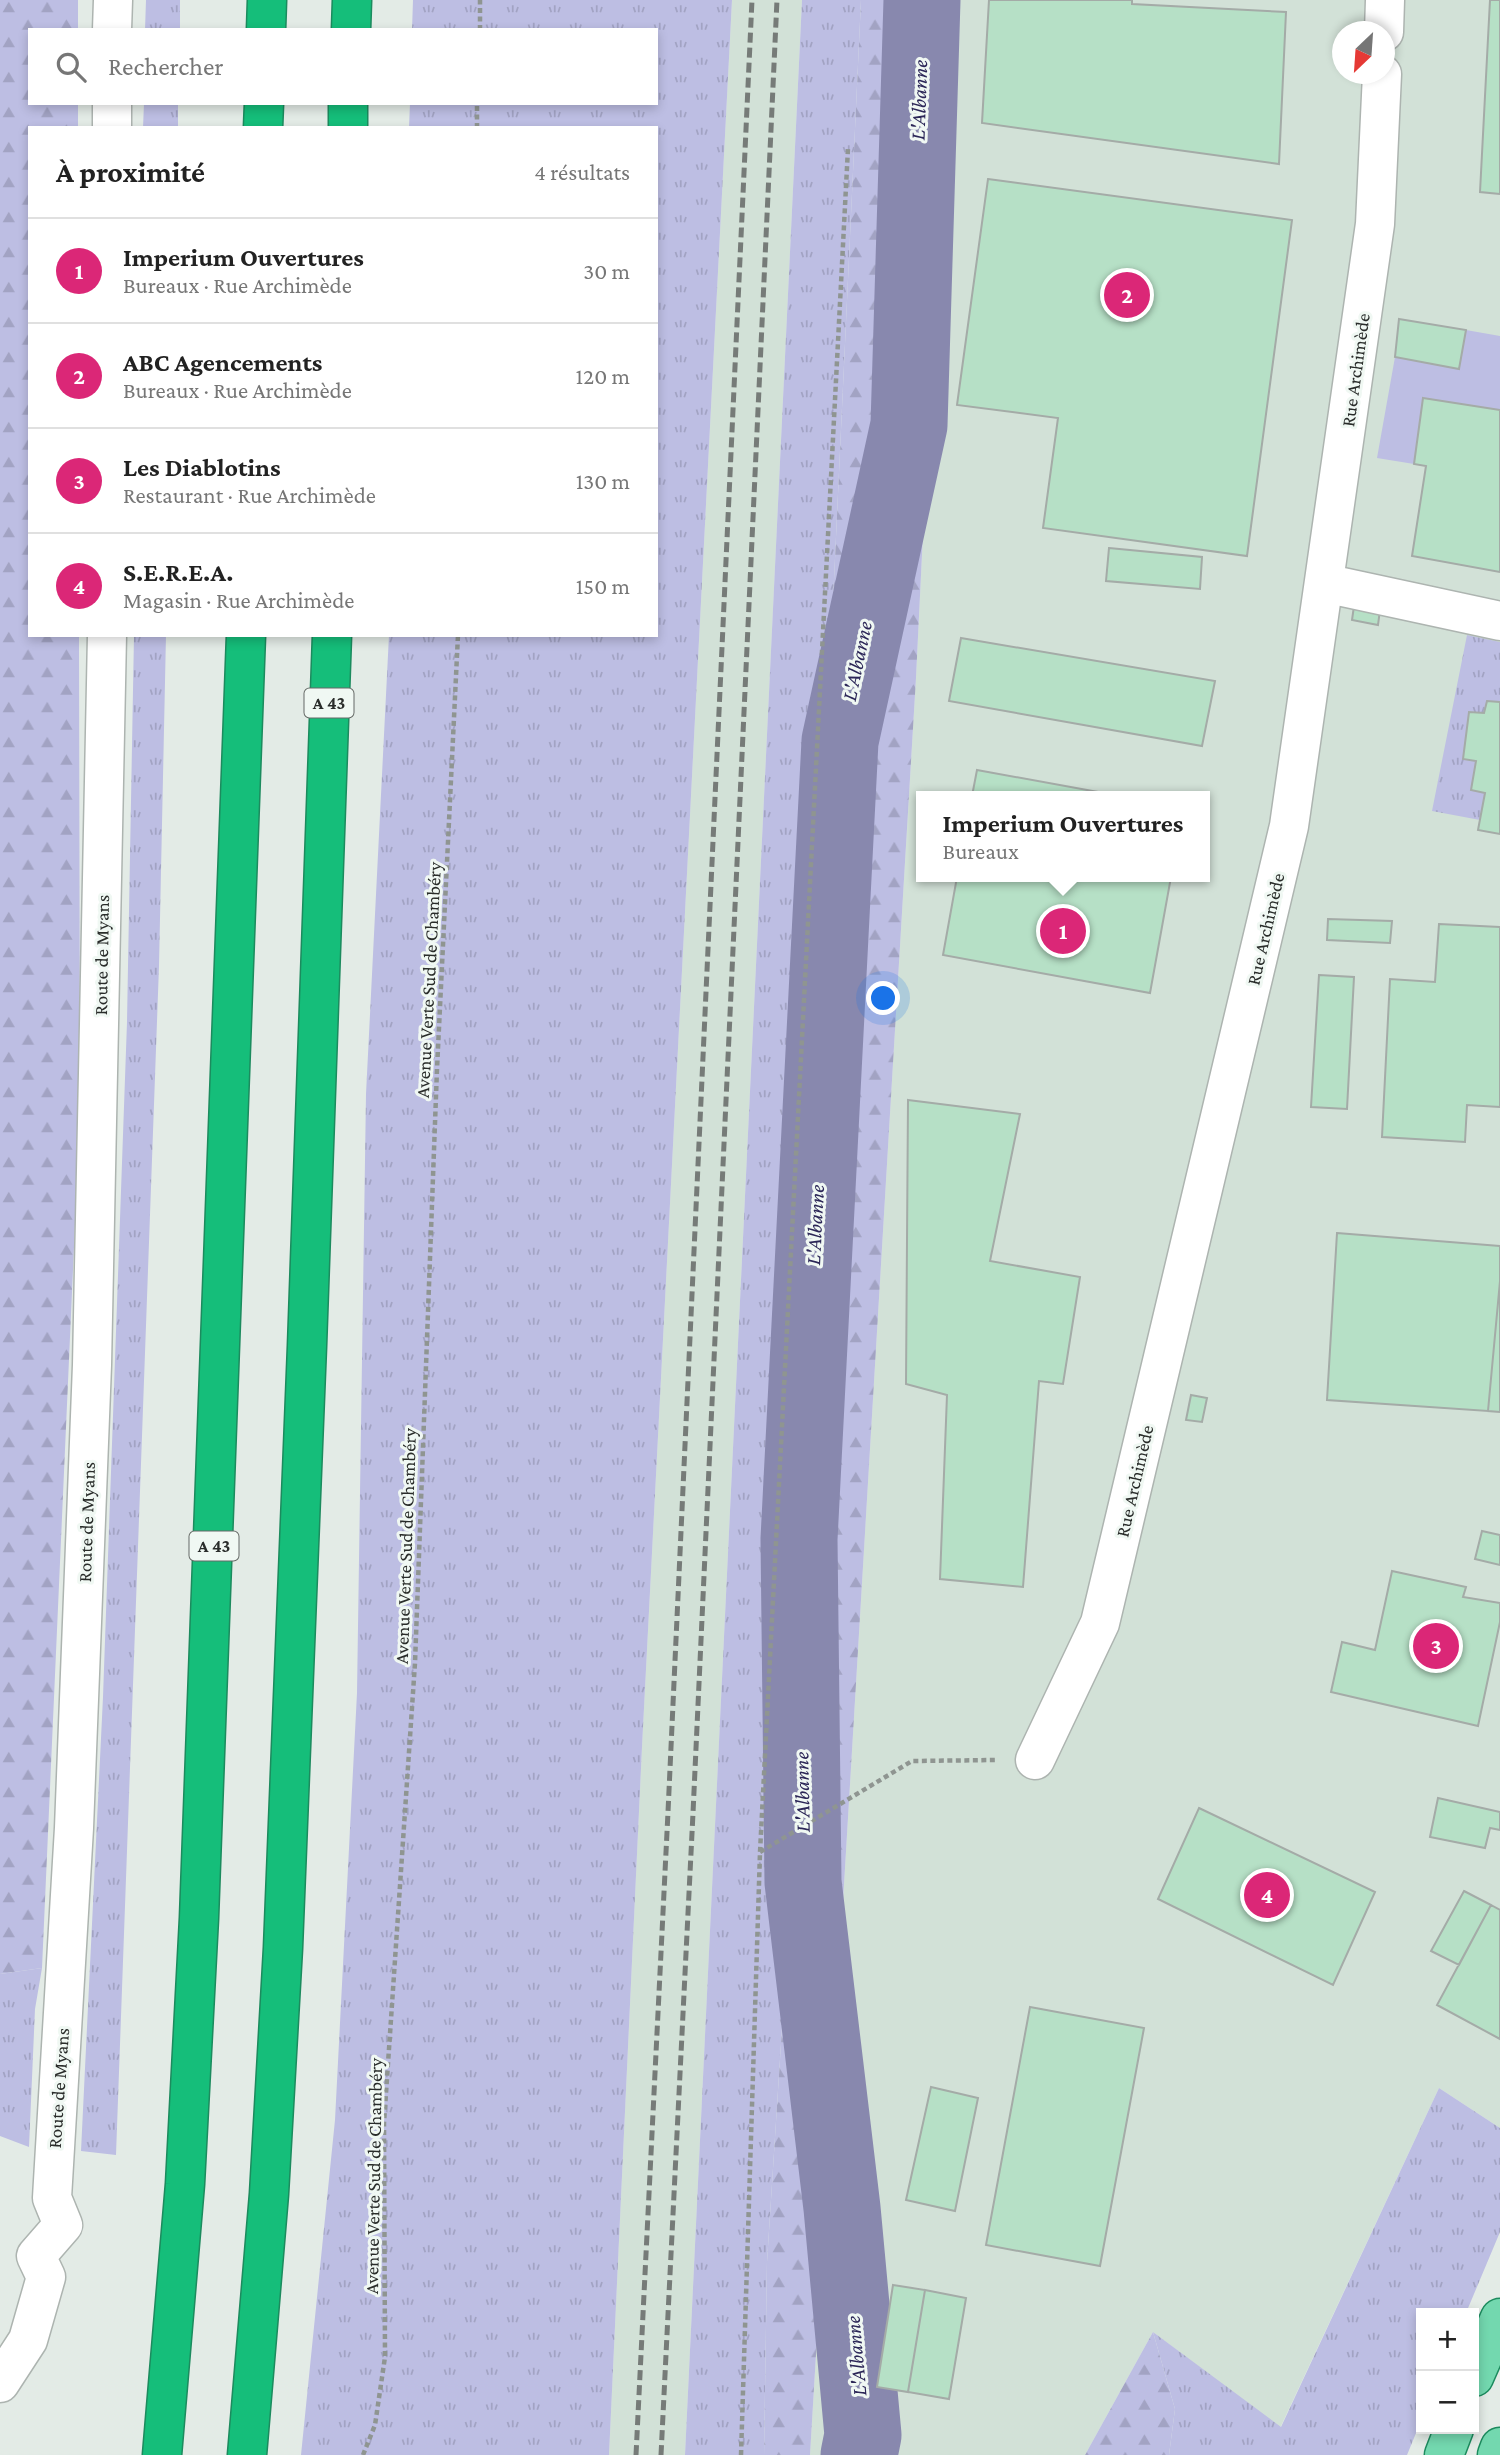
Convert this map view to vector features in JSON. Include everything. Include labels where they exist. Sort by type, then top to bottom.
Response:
[{"type":"highway","points":[[266,28],[267,0]]},
{"type":"highway","points":[[351,28],[352,0]]},
{"type":"highway","points":[[263,126],[264,105]]},
{"type":"highway","points":[[348,105],[348,126]]},
{"type":"highway","name":"A 43","points":[[162,2455],[185,2184],[200,1918],[246,637]]},
{"type":"highway","name":"A 43","points":[[247,2455],[268,2194],[284,1935],[332,637]]},
{"type":"main road","points":[[1477,2371],[1500,2318]]},
{"type":"main road","points":[[1444,2455],[1452,2434]]},
{"type":"main road","points":[[1497,2455],[1500,2447]]},
{"type":"street","points":[[112,28],[113,0]]},
{"type":"street","points":[[1384,21],[1385,0]]},
{"type":"street","name":"Rue Archimède","points":[[1035,1760],[1100,1623],[1289,826],[1375,224],[1382,84]]},
{"type":"street","points":[[112,105],[112,126]]},
{"type":"street","points":[[1324,583],[1500,621]]},
{"type":"street","name":"Route de Myans","points":[[0,2383],[28,2340],[39,2302],[46,2277],[36,2256],[63,2225],[52,2198],[74,1828],[92,1365],[107,637]]},
{"type":"path","points":[[480,0],[480,28]]},
{"type":"path","points":[[477,105],[477,126]]},
{"type":"path","points":[[741,2455],[760,1852],[848,148]]},
{"type":"path","name":"Avenue Verte Sud de Chambéry","points":[[363,2455],[375,2425],[385,2357],[384,2123],[415,1663],[437,1069],[458,637]]},
{"type":"path","points":[[760,1852],[912,1760],[1035,1760]]},
{"type":"shaded area","points":[[732,0],[802,0],[685,2455],[609,2455],[642,1747]]},
{"type":"shaded area","points":[[949,0],[1500,0],[1500,2128],[1439,2088],[1280,2428],[1153,2332],[1085,2455],[810,2455],[916,678]]},
{"type":"green space","points":[[0,0],[78,0],[78,28],[28,28],[28,105],[78,105],[78,126],[28,126],[28,637],[79,637],[80,1112],[42,1968],[0,1974]]},
{"type":"green space","points":[[146,0],[180,0],[180,28],[145,28]]},
{"type":"green space","points":[[413,0],[732,0],[642,1747],[609,2455],[301,2455],[335,2120],[357,1693],[366,1094],[389,637],[658,637],[658,126],[409,126],[410,105],[658,105],[658,28],[412,28]]},
{"type":"green space","points":[[802,0],[861,0],[786,1611],[782,2028],[767,2262],[764,2455],[685,2455]]},
{"type":"green space","points":[[861,0],[949,0],[916,678],[810,2455],[764,2455],[767,2262],[782,2028],[786,1611]]},
{"type":"green space","points":[[144,105],[178,105],[178,126],[143,126]]},
{"type":"green space","points":[[1466,330],[1500,336],[1500,410],[1423,398],[1414,464],[1377,458],[1395,357],[1459,369]]},
{"type":"green space","points":[[1467,635],[1500,642],[1500,702],[1487,701],[1484,713],[1469,712],[1463,758],[1476,761],[1471,790],[1485,793],[1480,820],[1432,811]]},
{"type":"green space","points":[[134,637],[166,637],[159,966],[116,2155],[81,2151],[103,1697],[127,1022]]},
{"type":"green space","points":[[42,1968],[35,2009],[29,2147],[0,2136],[0,1974]]},
{"type":"green space","points":[[1439,2088],[1500,2128],[1500,2232],[1468,2308],[1416,2308],[1416,2433],[1407,2455],[1169,2455],[1175,2409],[1153,2332],[1281,2427]]},
{"type":"green space","points":[[1153,2332],[1175,2409],[1169,2455],[1085,2455]]},
{"type":"building","points":[[989,0],[1132,0],[1132,4],[1286,12],[1279,164],[982,123]]},
{"type":"building","points":[[1490,0],[1500,0],[1500,194],[1480,192]]},
{"type":"building","points":[[988,179],[1292,220],[1247,556],[1043,528],[1058,418],[957,405]]},
{"type":"building","points":[[1399,319],[1466,330],[1459,369],[1395,357]]},
{"type":"building","points":[[1423,398],[1500,410],[1500,572],[1412,556],[1426,466],[1414,464]]},
{"type":"building","points":[[1109,548],[1202,557],[1200,589],[1106,581]]},
{"type":"building","points":[[1354,606],[1380,610],[1378,625],[1352,620]]},
{"type":"building","points":[[961,638],[1215,681],[1202,746],[949,701]]},
{"type":"building","points":[[1487,701],[1500,702],[1500,834],[1478,830],[1485,793],[1471,790],[1476,761],[1463,759],[1469,712],[1484,713]]},
{"type":"building","points":[[977,770],[1092,791],[973,791]]},
{"type":"building","points":[[956,882],[1170,882],[1150,993],[943,955]]},
{"type":"building","points":[[1328,919],[1392,921],[1390,943],[1327,940]]},
{"type":"building","points":[[1439,924],[1500,927],[1500,1107],[1467,1105],[1465,1142],[1382,1137],[1390,979],[1435,982]]},
{"type":"building","points":[[1319,975],[1354,977],[1347,1109],[1311,1107]]},
{"type":"building","points":[[908,1100],[1020,1114],[990,1261],[1080,1277],[1063,1384],[1039,1381],[1023,1587],[940,1579],[947,1395],[906,1384]]},
{"type":"building","points":[[1337,1233],[1500,1246],[1500,1281],[1488,1411],[1327,1400]]},
{"type":"building","points":[[1500,1281],[1500,1412],[1488,1411]]},
{"type":"building","points":[[1191,1395],[1207,1398],[1202,1422],[1186,1420]]},
{"type":"building","points":[[1482,1531],[1500,1535],[1500,1565],[1475,1559]]},
{"type":"building","points":[[1392,1571],[1466,1587],[1463,1597],[1500,1603],[1500,1622],[1478,1726],[1331,1692],[1342,1642],[1375,1650]]},
{"type":"building","points":[[1438,1798],[1500,1812],[1500,1830],[1490,1828],[1485,1848],[1430,1837]]},
{"type":"building","points":[[1199,1808],[1375,1892],[1333,1985],[1158,1899]]},
{"type":"building","points":[[1464,1891],[1491,1905],[1459,1965],[1431,1951]]},
{"type":"building","points":[[1491,1905],[1500,1910],[1500,2039],[1437,2005]]},
{"type":"building","points":[[1030,2007],[1144,2028],[1100,2266],[986,2245]]},
{"type":"building","points":[[931,2087],[978,2098],[955,2211],[906,2200]]},
{"type":"building","points":[[893,2285],[925,2290],[908,2392],[877,2387]]},
{"type":"building","points":[[925,2290],[966,2298],[949,2399],[908,2392]]},
{"type":"waterway","name":"L'Albanne","points":[[859,2455],[863,2435],[842,2208],[803,1882],[799,1539],[840,741],[909,425],[922,0]]},
{"type":"railway","points":[[636,2455],[752,0]]},
{"type":"railway","points":[[661,2455],[777,0]]},
{"type":"place","name":"ABC Agencements","points":[[1127,295]]},
{"type":"place","name":"Imperium Ouvertures","points":[[1063,931]]},
{"type":"place","name":"Les Diablotins","points":[[1436,1646]]},
{"type":"place","name":"S.E.R.E.A.","points":[[1267,1895]]}]
